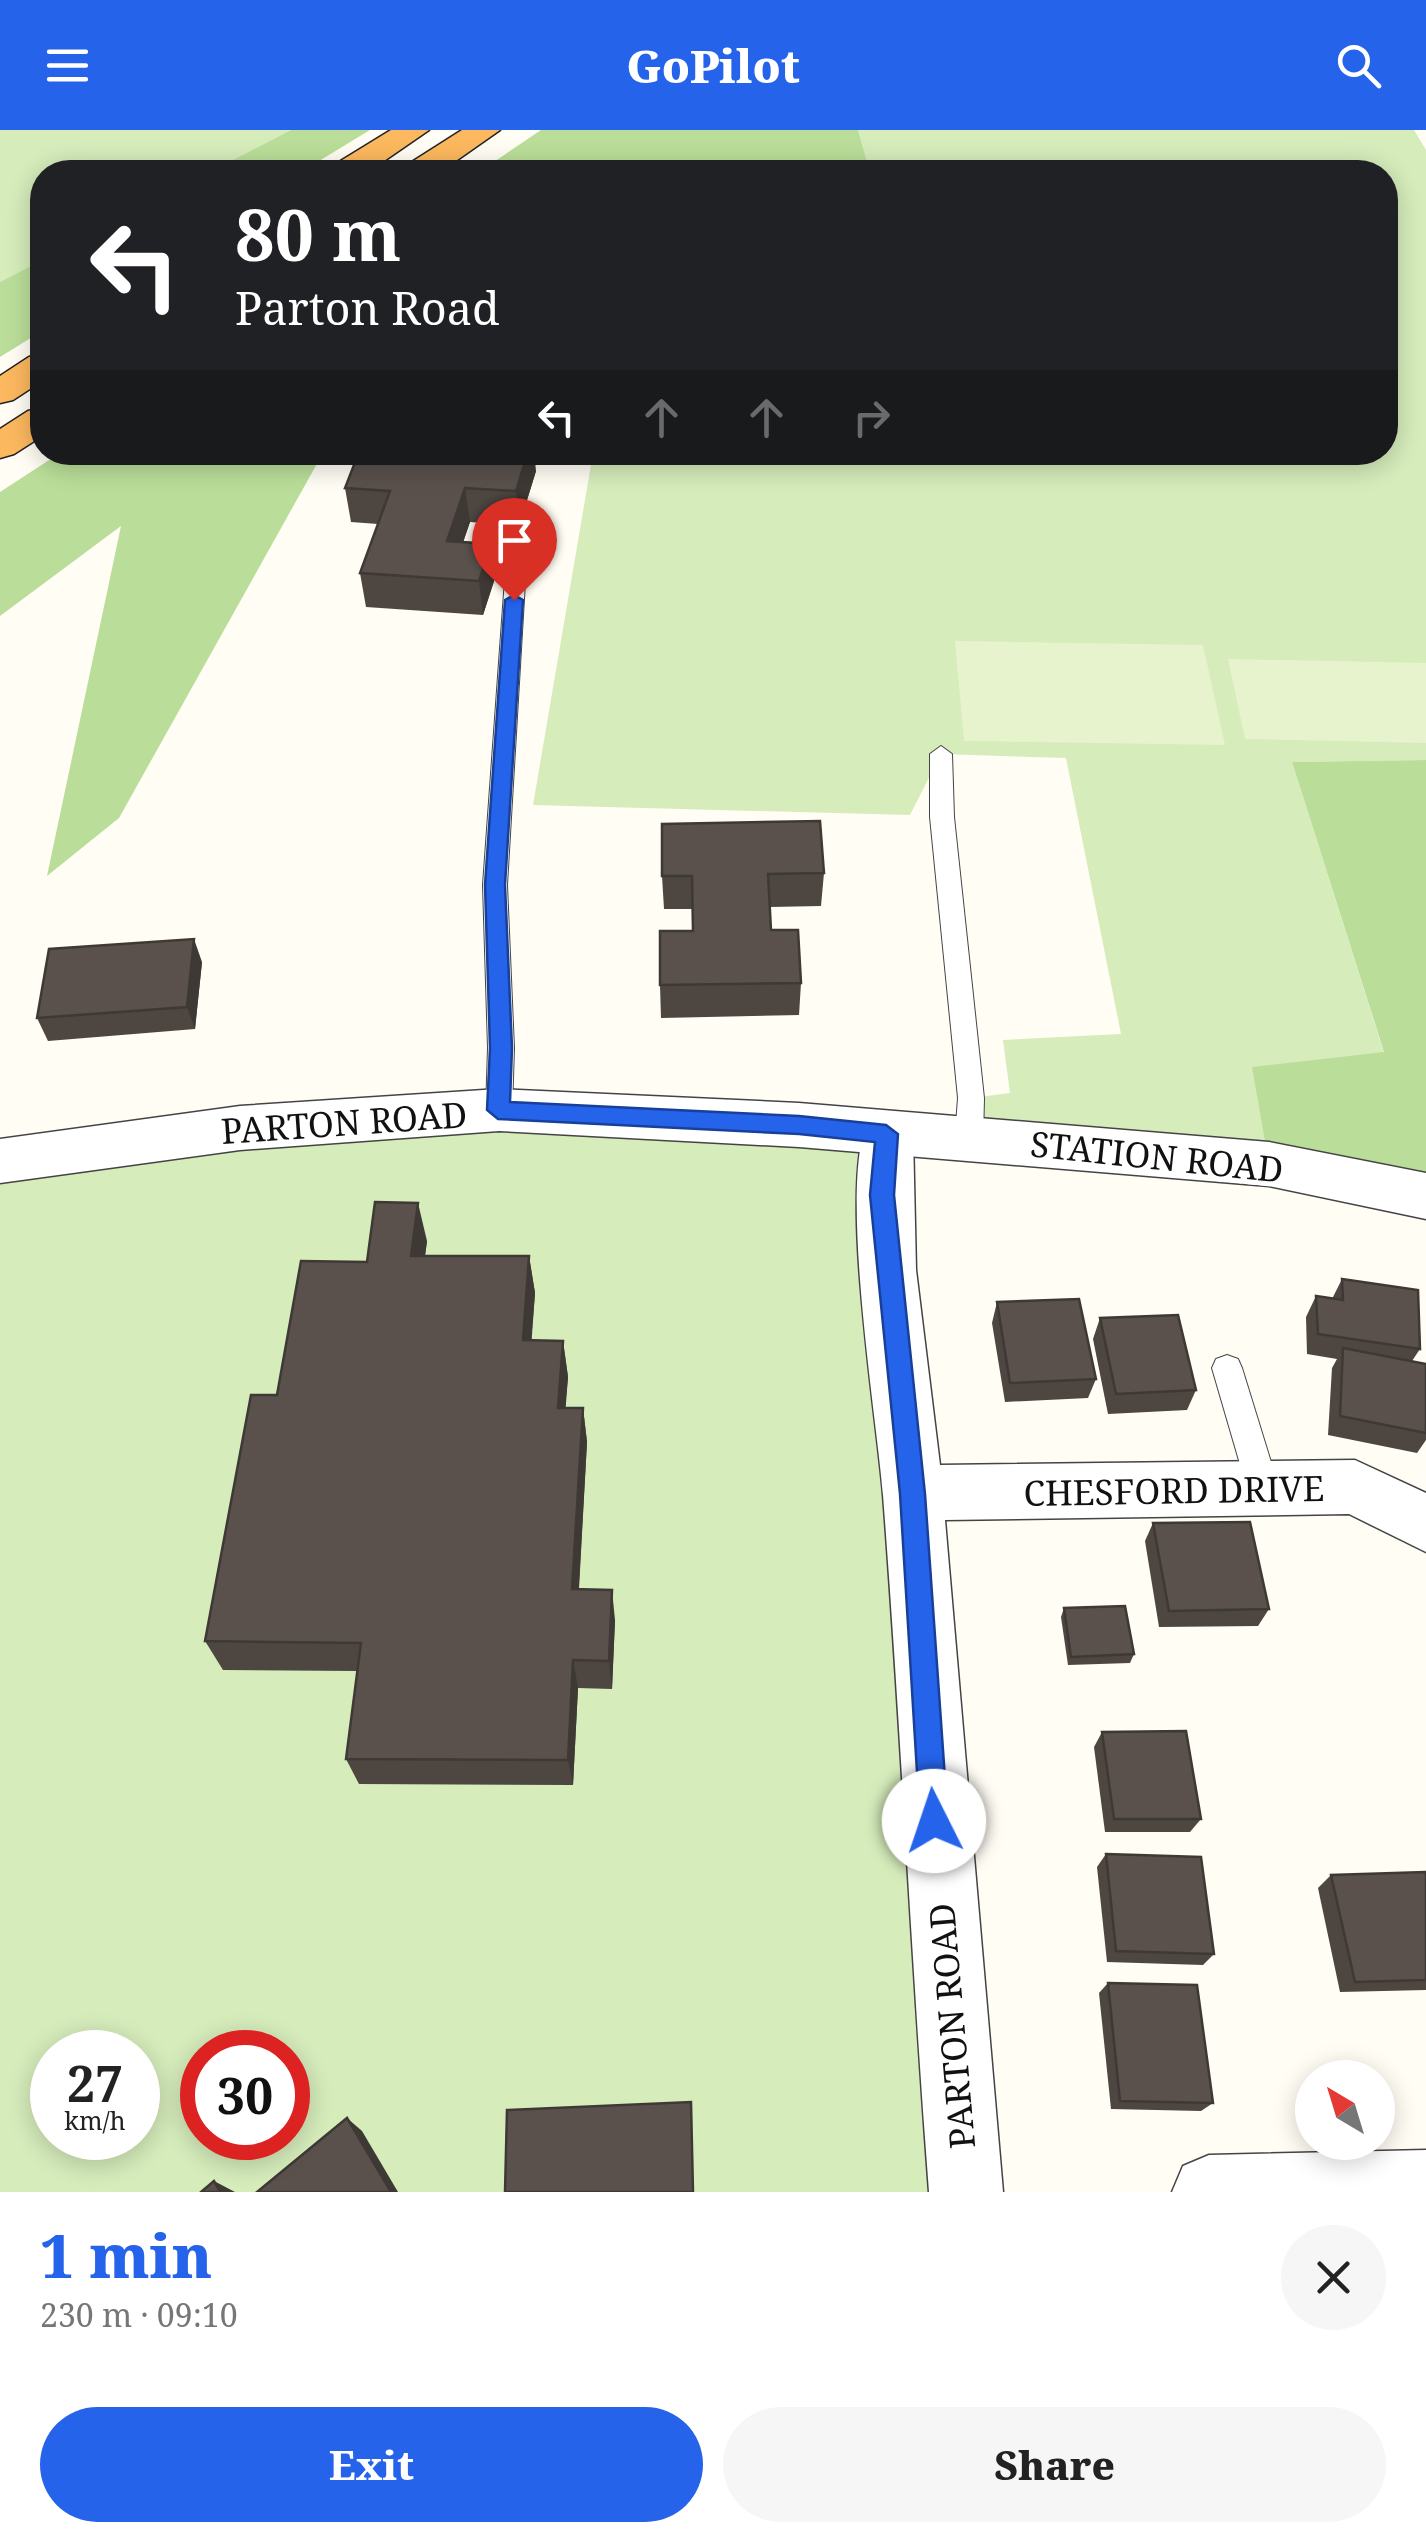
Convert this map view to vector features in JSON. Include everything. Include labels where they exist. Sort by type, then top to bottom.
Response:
[{"type":"highway","points":[[365,160],[414,130]]},
{"type":"highway","points":[[438,160],[484,130]]},
{"type":"highway","points":[[0,392],[30,373]]},
{"type":"highway","points":[[0,446],[30,426]]},
{"type":"street","name":"PARTON ROAD","points":[[0,1161],[40,1152],[240,1128],[498,1110],[799,1125],[886,1134],[882,1195],[912,1494],[936,1858],[966,2192]]},
{"type":"street","name":"STATION ROAD","points":[[886,1134],[1269,1164],[1426,1196]]},
{"type":"street","name":"CHESFORD DRIVE","points":[[912,1494],[1355,1487],[1426,1524]]},
{"type":"street","points":[[1209,2192],[1426,2187]]},
{"type":"lane","points":[[498,1110],[501,1048],[495,885],[516,565]]},
{"type":"lane","points":[[941,754],[942,817],[971,1098],[969,1138]]},
{"type":"lane","points":[[1227,1368],[1263,1488]]},
{"type":"green space","points":[[0,130],[291,130],[232,160],[30,160],[30,266],[0,282]]},
{"type":"green space","points":[[291,130],[370,130],[321,160],[232,160]]},
{"type":"green space","points":[[541,130],[858,130],[867,160],[497,160]]},
{"type":"green space","points":[[858,130],[1414,130],[1426,150],[1426,760],[1292,762],[1384,1053],[1269,1164],[969,1138],[971,1098],[1010,1093],[1003,1040],[1121,1034],[1066,758],[941,754],[910,815],[533,805],[591,465],[1398,465],[1398,160],[867,160]]},
{"type":"green space","points":[[30,266],[30,338],[0,357],[0,282]]},
{"type":"green space","points":[[42,465],[316,465],[119,818],[47,876],[121,526],[0,616],[0,492]]},
{"type":"green space","points":[[955,641],[1203,645],[1225,745],[964,741]]},
{"type":"green space","points":[[1228,659],[1426,663],[1426,743],[1245,739]]},
{"type":"green space","points":[[1426,760],[1426,1196],[1269,1164],[1252,1067],[1384,1052],[1292,762]]},
{"type":"green space","points":[[240,1128],[887,1134],[966,2192],[0,2192],[0,1161]]},
{"type":"building","points":[[354,465],[524,465],[516,491],[465,488],[447,541],[491,544],[479,581],[360,573],[390,491],[345,488]]},
{"type":"building","points":[[820,821],[824,873],[768,874],[771,930],[798,930],[801,983],[660,985],[660,931],[693,931],[692,876],[662,876],[662,824]]},
{"type":"building","points":[[194,939],[187,1007],[37,1018],[49,949]]},
{"type":"building","points":[[375,1202],[418,1203],[411,1256],[529,1256],[523,1340],[563,1341],[558,1408],[583,1408],[572,1589],[612,1590],[609,1661],[573,1660],[568,1760],[346,1759],[361,1643],[205,1641],[251,1395],[277,1395],[301,1261],[367,1262]]},
{"type":"building","points":[[1342,1279],[1418,1290],[1420,1349],[1318,1334],[1316,1296],[1343,1300]]},
{"type":"building","points":[[1079,1299],[1096,1379],[1010,1383],[997,1302]]},
{"type":"building","points":[[1178,1315],[1196,1390],[1116,1394],[1100,1318]]},
{"type":"building","points":[[1343,1348],[1426,1364],[1426,1433],[1340,1416]]},
{"type":"building","points":[[1250,1522],[1269,1609],[1169,1611],[1153,1523]]},
{"type":"building","points":[[1125,1606],[1134,1654],[1071,1657],[1064,1608]]},
{"type":"building","points":[[1186,1731],[1201,1819],[1114,1819],[1102,1732]]},
{"type":"building","points":[[1106,1854],[1201,1857],[1214,1954],[1116,1951]]},
{"type":"building","points":[[1426,1872],[1426,1980],[1355,1982],[1331,1875]]},
{"type":"building","points":[[1108,1983],[1197,1985],[1213,2103],[1120,2101]]},
{"type":"building","points":[[691,2102],[693,2192],[505,2192],[507,2110]]},
{"type":"building","points":[[347,2118],[391,2192],[257,2192],[296,2160],[310,2160],[310,2148]]},
{"type":"building","points":[[214,2181],[220,2192],[201,2192]]},
{"type":"route","points":[[514,600],[495,885],[501,1048],[498,1110],[799,1125],[886,1134],[882,1195],[912,1494],[934,1821]]}]
